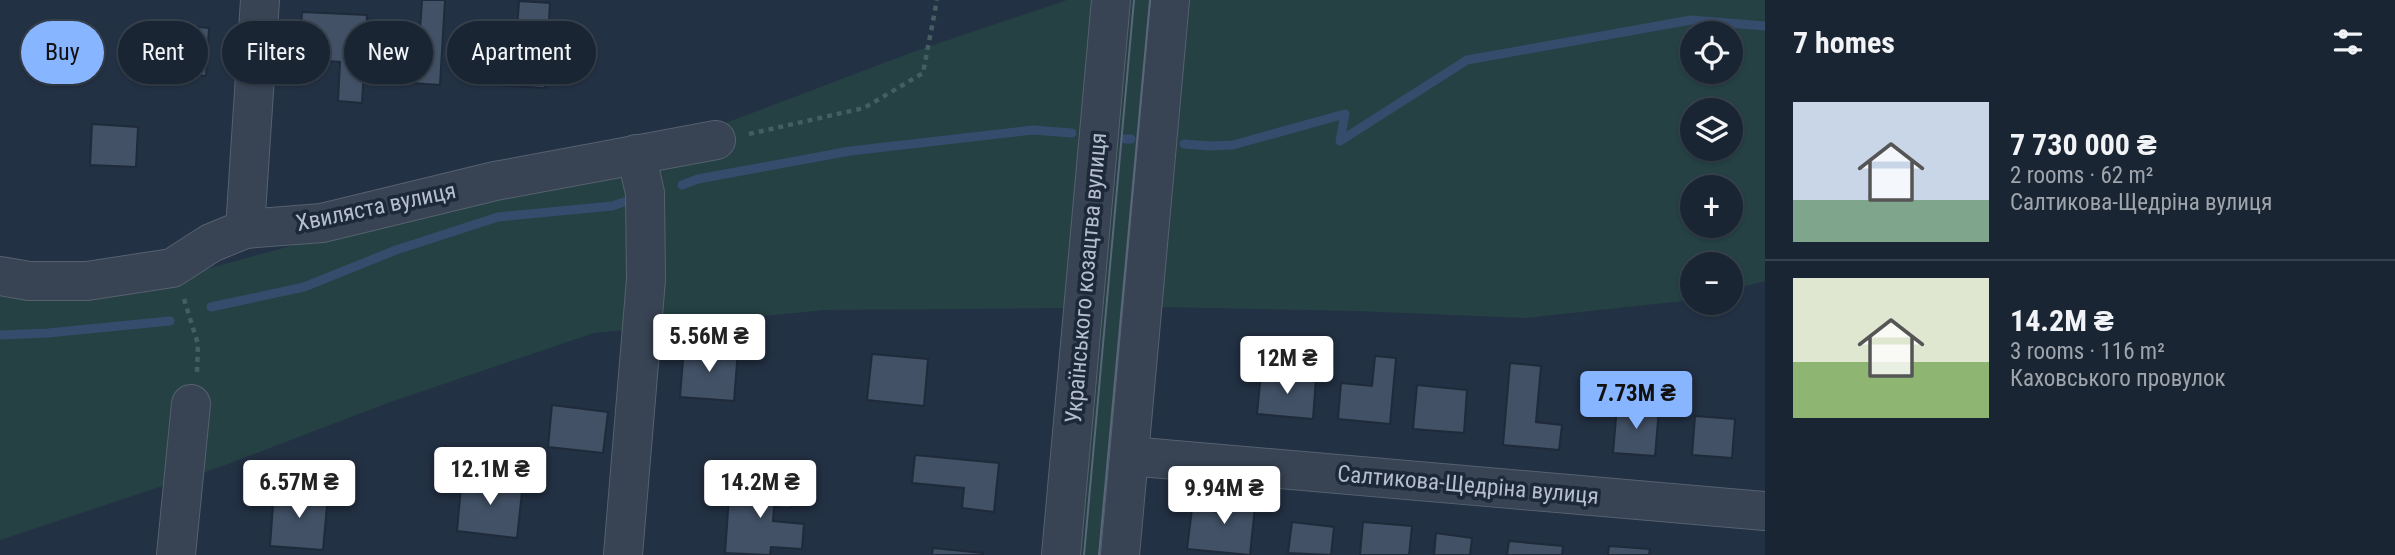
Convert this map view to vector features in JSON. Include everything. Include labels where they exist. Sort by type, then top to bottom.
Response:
[{"type":"street","points":[[245,229],[260,0]]},
{"type":"street","name":"Українського козацтва вулиця","points":[[1060,555],[1111,0]]},
{"type":"street","points":[[1120,555],[1170,0]]},
{"type":"street","name":"Хвиляста вулиця","points":[[0,276],[29,281],[87,281],[172,268],[211,243],[245,229],[322,223],[495,181],[716,140]]},
{"type":"street","points":[[623,555],[646,279],[645,194],[636,154]]},
{"type":"street","points":[[176,555],[191,404]]},
{"type":"street","name":"Салтикова-Щедріна вулиця","points":[[1129,456],[1765,511]]},
{"type":"path","points":[[716,140],[864,108],[908,83],[923,73],[937,0]]},
{"type":"path","points":[[172,268],[198,344],[198,366],[191,404]]},
{"type":"green space","points":[[1067,0],[1103,0],[1075,308],[824,310],[594,333],[393,401],[217,468],[0,540],[0,292],[130,290],[363,226],[614,178],[728,122],[913,52]]},
{"type":"green space","points":[[1118,0],[1160,0],[1111,555],[1068,555]]},
{"type":"green space","points":[[1180,0],[1765,0],[1765,281],[1743,287],[1743,252],[1680,252],[1680,301],[1525,318],[1153,307]]},
{"type":"building","points":[[422,0],[445,0],[440,85],[426,84],[433,84],[433,21],[421,21]]},
{"type":"building","points":[[519,1],[550,3],[549,21],[518,21]]},
{"type":"building","points":[[302,12],[367,15],[367,21],[344,21],[344,84],[363,84],[362,103],[338,101],[340,62],[330,61],[330,21],[302,21]]},
{"type":"building","points":[[482,84],[545,84],[545,88]]},
{"type":"building","points":[[92,124],[138,127],[136,167],[90,165]]},
{"type":"building","points":[[684,346],[738,350],[734,401],[680,397]]},
{"type":"building","points":[[872,354],[928,359],[924,406],[867,400]]},
{"type":"building","points":[[1375,356],[1396,358],[1390,424],[1338,419],[1341,383],[1372,386]]},
{"type":"building","points":[[1510,363],[1541,366],[1536,422],[1562,425],[1559,450],[1503,445]]},
{"type":"building","points":[[1261,373],[1316,378],[1313,419],[1257,414]]},
{"type":"building","points":[[1417,385],[1467,390],[1464,433],[1413,429]]},
{"type":"building","points":[[552,405],[608,412],[603,453],[548,447]]},
{"type":"building","points":[[1617,406],[1659,409],[1655,456],[1613,453]]},
{"type":"building","points":[[1695,416],[1735,419],[1732,458],[1692,455]]},
{"type":"building","points":[[915,455],[999,463],[994,512],[962,508],[964,488],[912,483]]},
{"type":"building","points":[[462,476],[523,483],[517,538],[457,531]]},
{"type":"building","points":[[730,483],[792,487],[791,508],[774,507],[773,521],[804,524],[802,549],[771,547],[770,555],[725,553]]},
{"type":"building","points":[[274,491],[328,495],[323,550],[270,546]]},
{"type":"building","points":[[1222,493],[1256,497],[1250,555],[1187,549],[1192,509],[1220,512]]},
{"type":"building","points":[[1292,522],[1334,527],[1331,555],[1288,553]]},
{"type":"building","points":[[1363,522],[1412,526],[1409,555],[1360,555]]},
{"type":"building","points":[[1436,533],[1472,538],[1470,555],[1434,555]]},
{"type":"building","points":[[1509,541],[1563,546],[1562,555],[1507,555]]},
{"type":"building","points":[[1609,546],[1650,549],[1649,555],[1608,555]]},
{"type":"building","points":[[933,548],[983,553],[983,555],[932,555]]},
{"type":"waterway","points":[[1184,144],[1233,145],[1345,114],[1340,141],[1467,60],[1691,20],[1765,26]]},
{"type":"waterway","points":[[682,185],[698,179],[850,151],[1033,130],[1072,133]]},
{"type":"waterway","points":[[1125,139],[1131,139]]},
{"type":"waterway","points":[[211,307],[304,287],[396,250],[498,217],[612,206],[633,199]]},
{"type":"waterway","points":[[0,335],[170,321]]},
{"type":"tram line","points":[[1084,555],[1134,0]]},
{"type":"tram line","points":[[1099,555],[1150,0]]}]
